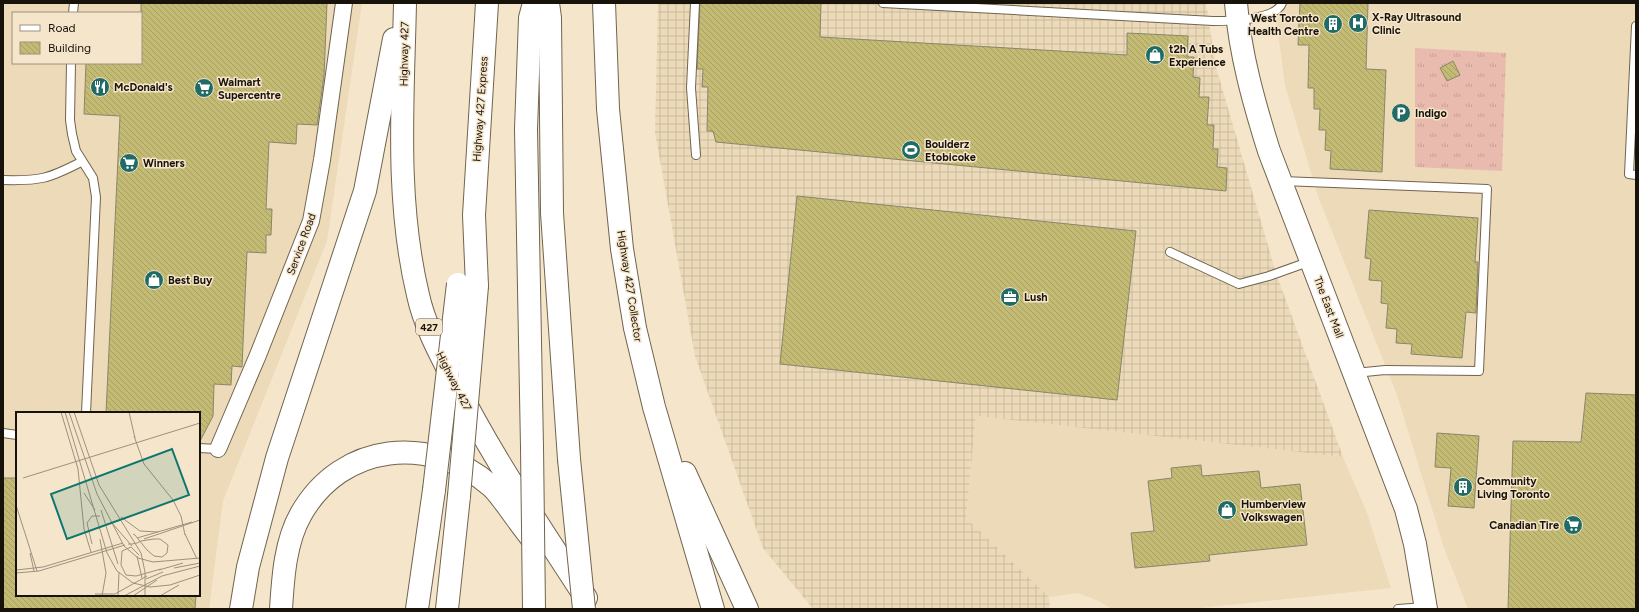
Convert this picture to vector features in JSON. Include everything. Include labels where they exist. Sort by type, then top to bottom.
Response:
[{"type":"main road","points":[[241,609],[248,567],[278,458],[365,191],[403,3]]},
{"type":"main road","name":"Highway 427","points":[[403,3],[402,137],[405,226],[418,296],[434,342],[478,428],[592,609]]},
{"type":"main road","name":"Highway 427 Express","points":[[468,285],[474,215],[487,3]]},
{"type":"main road","points":[[534,3],[530,18],[526,129],[534,609]]},
{"type":"main road","points":[[548,3],[550,18],[552,212],[569,459],[585,609]]},
{"type":"main road","name":"Highway 427 Collector","points":[[604,3],[608,109],[622,249],[635,328],[654,406],[699,562]]},
{"type":"main road","name":"The East Mall","points":[[1237,12],[1242,51],[1254,101],[1281,181],[1406,509],[1415,544],[1426,608]]},
{"type":"main road","points":[[417,609],[434,490],[468,285]]},
{"type":"main road","points":[[447,609],[459,496],[468,285]]},
{"type":"main road","points":[[654,406],[748,609]]},
{"type":"main road","points":[[281,609],[286,562],[295,526],[301,513],[324,484],[336,474],[370,458],[390,452],[413,451],[435,456],[457,464],[492,487],[585,609]]},
{"type":"main road","points":[[699,562],[713,609]]},
{"type":"main road","points":[[699,562],[718,609]]},
{"type":"street","name":"Service Road","points":[[218,449],[258,355],[311,221],[322,160],[344,3]]},
{"type":"lane","points":[[695,3],[691,88],[696,155]]},
{"type":"lane","points":[[883,3],[1213,21],[1237,12],[1272,13],[1278,10],[1282,3]]},
{"type":"lane","points":[[1636,26],[1628,174],[1636,175]]},
{"type":"lane","points":[[71,64],[70,120],[76,151],[81,162],[93,178],[96,197],[86,412]]},
{"type":"lane","points":[[3,180],[35,180],[47,178],[81,162]]},
{"type":"lane","points":[[1281,181],[1487,189],[1479,371],[1385,370],[1354,373]]},
{"type":"lane","points":[[1170,252],[1239,284],[1269,276],[1311,260]]},
{"type":"lane","points":[[3,433],[16,435]]},
{"type":"lane","points":[[200,448],[218,449]]},
{"type":"lane","points":[[1398,609],[1426,608]]},
{"type":"shaded area","points":[[3,3],[362,3],[327,241],[223,501],[209,609],[3,609]]},
{"type":"shaded area","points":[[658,3],[1206,3],[1216,67],[1276,273],[1343,457],[976,416],[966,518],[1049,597],[1050,609],[813,609],[763,548],[695,356],[655,132]]},
{"type":"shaded area","points":[[1274,3],[1636,3],[1636,609],[1468,609],[1444,548],[1397,395],[1318,196],[1285,85]]},
{"type":"shaded area","points":[[976,416],[1343,457],[1367,513],[1391,588],[1191,609],[1112,609],[1099,601],[1078,593],[1049,597],[966,518]]},
{"type":"green space","points":[[1415,48],[1506,53],[1502,171],[1415,167]]},
{"type":"building","points":[[141,3],[327,3],[324,76],[317,125],[297,124],[296,144],[269,142],[266,209],[272,209],[271,235],[266,235],[266,253],[247,252],[242,367],[232,366],[231,385],[214,384],[213,416],[200,441],[200,412],[106,412],[120,116],[84,114],[86,64],[142,64]]},
{"type":"building","points":[[700,3],[821,3],[820,37],[1127,55],[1127,33],[1188,36],[1187,57],[1194,57],[1193,77],[1200,78],[1199,97],[1209,97],[1207,125],[1214,125],[1213,149],[1218,149],[1217,167],[1227,168],[1226,191],[716,142],[713,131],[707,131],[708,87],[702,87],[703,69],[697,69]]},
{"type":"building","points":[[1300,3],[1368,3],[1366,69],[1386,70],[1382,172],[1330,169],[1331,151],[1325,150],[1326,130],[1319,130],[1320,109],[1314,109],[1314,88],[1308,88],[1309,45],[1298,45]]},
{"type":"building","points":[[1453,61],[1460,75],[1447,81],[1440,68]]},
{"type":"building","points":[[797,196],[1136,231],[1117,400],[780,364]]},
{"type":"building","points":[[1369,210],[1478,218],[1475,262],[1478,262],[1476,313],[1466,312],[1462,358],[1411,354],[1412,344],[1396,343],[1397,329],[1386,328],[1388,304],[1381,303],[1382,281],[1369,280],[1371,259],[1365,258]]},
{"type":"building","name":"Canadian Tire","points":[[1586,393],[1636,395],[1636,609],[1508,609],[1513,441],[1581,442]]},
{"type":"building","name":"Community Living Toronto","points":[[1437,433],[1479,436],[1474,508],[1448,506],[1451,468],[1435,467]]},
{"type":"building","name":"Humberview Volkswagen","points":[[1201,465],[1202,476],[1259,471],[1261,488],[1300,484],[1307,545],[1209,555],[1210,561],[1135,568],[1131,533],[1154,531],[1148,481],[1172,478],[1171,468]]},
{"type":"building","points":[[3,478],[16,478],[16,596],[196,596],[195,609],[3,609]]},
{"type":"place","name":"X-Ray Ultrasound Clinic","points":[[1358,23]]},
{"type":"place","name":"West Toronto Health Centre","points":[[1333,24]]},
{"type":"place","name":"t2h A Tubs Experience","points":[[1155,55]]},
{"type":"place","name":"McDonald's","points":[[100,87]]},
{"type":"place","name":"Walmart Supercentre","points":[[204,88]]},
{"type":"place","name":"Indigo","points":[[1401,113]]},
{"type":"place","name":"Boulderz Etobicoke","points":[[911,150]]},
{"type":"place","name":"Winners","points":[[129,163]]},
{"type":"place","name":"Best Buy","points":[[154,280]]},
{"type":"place","name":"Lush","points":[[1010,297]]},
{"type":"place","name":"Community Living Toronto","points":[[1463,487]]},
{"type":"place","name":"Humberview Volkswagen","points":[[1227,510]]},
{"type":"place","name":"Canadian Tire","points":[[1573,525]]}]
